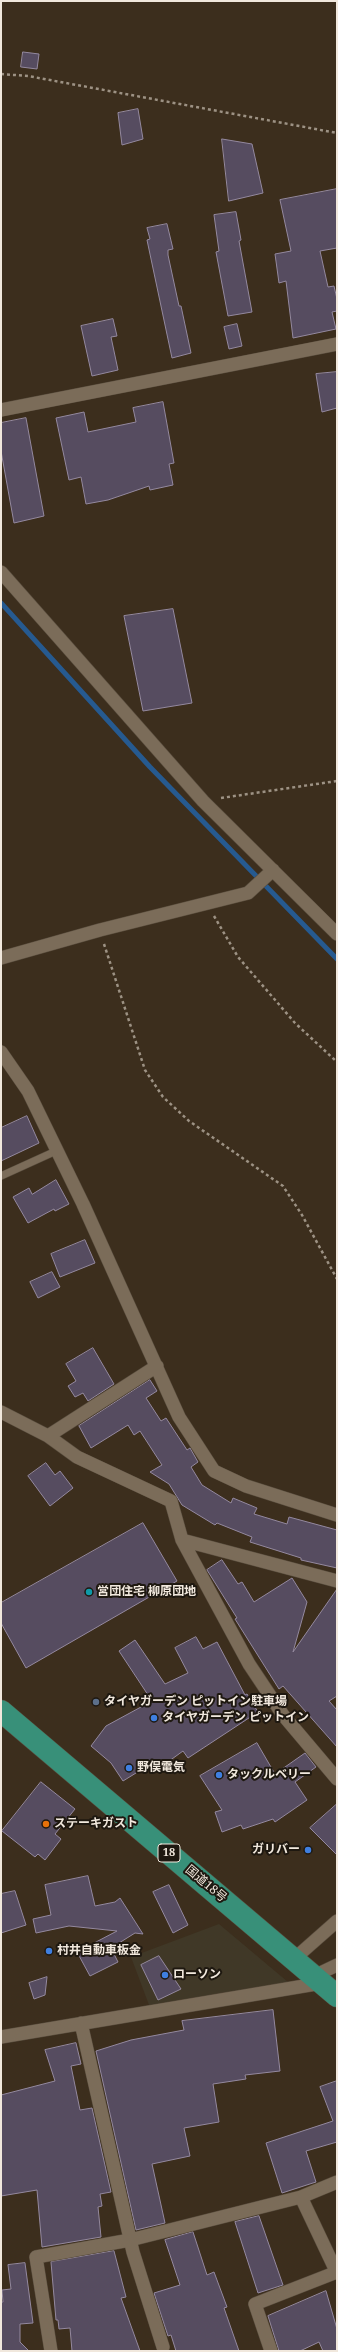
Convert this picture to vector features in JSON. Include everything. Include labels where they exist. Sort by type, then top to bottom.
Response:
[{"type":"highway","name":"国道18号","points":[[1,1711],[324,1985]]},
{"type":"street","points":[[1,410],[337,344]]},
{"type":"street","points":[[1,572],[203,801],[269,873],[337,934]]},
{"type":"street","points":[[1,958],[100,930],[248,894],[269,873]]},
{"type":"street","points":[[1,1052],[28,1091],[86,1211],[179,1417],[214,1471],[246,1486],[337,1515]]},
{"type":"street","points":[[48,1436],[157,1366]]},
{"type":"street","points":[[1,1412],[48,1436],[77,1457],[171,1501],[182,1540],[248,1664],[283,1715],[337,1778]]},
{"type":"street","points":[[182,1540],[337,1581]]},
{"type":"street","points":[[294,1959],[337,1921]]},
{"type":"street","points":[[1,2037],[324,1985],[337,1965]]},
{"type":"street","points":[[81,2023],[130,2240],[163,2347]]},
{"type":"street","points":[[51,2351],[36,2257],[130,2240],[301,2197],[337,2182]]},
{"type":"street","points":[[271,2351],[255,2304],[337,2272],[301,2197]]},
{"type":"lane","points":[[1,1176],[56,1151]]},
{"type":"path","points":[[1,74],[28,76],[337,133]]},
{"type":"path","points":[[203,801],[337,781]]},
{"type":"path","points":[[206,903],[238,957],[295,1023],[337,1062]]},
{"type":"path","points":[[100,930],[145,1070],[162,1097],[189,1121],[283,1186],[302,1215],[337,1279]]},
{"type":"shaded area","points":[[219,1924],[288,1982],[149,2005],[131,1957]]},
{"type":"building","points":[[23,52],[39,54],[37,69],[21,67]]},
{"type":"building","points":[[138,109],[143,139],[122,145],[118,113]]},
{"type":"building","points":[[222,139],[252,144],[263,193],[229,201]]},
{"type":"building","points":[[337,189],[337,248],[320,251],[328,287],[334,286],[337,299],[337,311],[332,312],[336,329],[293,338],[286,281],[279,283],[275,254],[291,251],[280,200]]},
{"type":"building","points":[[236,212],[241,240],[239,241],[252,312],[228,316],[216,252],[219,251],[214,215]]},
{"type":"building","points":[[167,224],[173,249],[168,250],[168,255],[191,353],[172,358],[147,240],[150,239],[147,228]]},
{"type":"building","points":[[113,319],[117,336],[111,337],[118,370],[92,376],[81,326]]},
{"type":"building","points":[[237,324],[242,346],[229,349],[224,327]]},
{"type":"building","points":[[337,372],[337,408],[322,412],[316,374]]},
{"type":"building","points":[[163,402],[174,463],[169,464],[173,485],[150,490],[149,486],[108,500],[86,504],[81,477],[69,480],[56,418],[84,412],[88,432],[136,422],[133,408]]},
{"type":"building","points":[[26,418],[44,516],[14,523],[1,451],[1,423]]},
{"type":"building","points":[[173,609],[192,703],[143,711],[124,616]]},
{"type":"building","points":[[27,1116],[39,1143],[1,1161],[1,1128]]},
{"type":"building","points":[[56,1180],[69,1204],[55,1211],[54,1209],[28,1223],[13,1197],[29,1188],[32,1194]]},
{"type":"building","points":[[85,1240],[95,1263],[60,1277],[51,1254]]},
{"type":"building","points":[[52,1272],[60,1287],[38,1298],[30,1282]]},
{"type":"building","points":[[93,1348],[114,1384],[88,1401],[83,1393],[75,1397],[68,1386],[76,1381],[66,1364]]},
{"type":"building","points":[[150,1380],[157,1391],[146,1398],[161,1421],[166,1418],[187,1450],[190,1448],[198,1462],[191,1467],[202,1485],[231,1503],[233,1498],[257,1508],[254,1514],[287,1524],[289,1517],[337,1530],[337,1568],[301,1560],[301,1558],[250,1542],[252,1537],[217,1523],[215,1525],[182,1505],[169,1484],[150,1472],[162,1465],[140,1431],[134,1435],[128,1425],[91,1448],[79,1426]]},
{"type":"building","points":[[46,1463],[55,1475],[60,1471],[73,1488],[50,1506],[28,1476]]},
{"type":"building","name":"営団住宅 柳原団地","points":[[143,1523],[177,1581],[26,1668],[1,1623],[1,1603]]},
{"type":"building","points":[[222,1560],[238,1584],[242,1582],[254,1602],[292,1578],[307,1602],[293,1652],[337,1589],[337,1696],[329,1701],[337,1710],[337,1747],[283,1686],[279,1689],[235,1619],[237,1618],[207,1570]]},
{"type":"building","points":[[196,1637],[203,1649],[217,1642],[245,1695],[247,1694],[258,1712],[188,1758],[183,1751],[154,1772],[149,1765],[123,1781],[111,1763],[91,1746],[106,1726],[152,1701],[119,1651],[135,1640],[165,1684],[188,1673],[175,1648]]},
{"type":"building","points":[[257,1743],[275,1774],[305,1753],[316,1767],[295,1782],[307,1800],[275,1822],[273,1819],[243,1829],[241,1825],[222,1832],[215,1812],[222,1810],[200,1776]]},
{"type":"building","points":[[41,1782],[75,1809],[55,1834],[61,1839],[45,1860],[38,1854],[35,1857],[2,1831]]},
{"type":"building","points":[[337,1804],[337,1855],[310,1828]]},
{"type":"building","points":[[88,1876],[95,1906],[115,1902],[120,1898],[143,1934],[135,1933],[111,1948],[118,1962],[90,1976],[77,1952],[117,1931],[69,1926],[36,1933],[33,1919],[51,1915],[45,1885]]},
{"type":"building","points":[[169,1885],[188,1925],[173,1933],[153,1892]]},
{"type":"building","points":[[15,1891],[26,1925],[1,1933],[1,1894]]},
{"type":"building","name":"ローソン","points":[[159,1956],[181,1989],[158,2000],[141,1965]]},
{"type":"building","points":[[47,1977],[45,1995],[34,1999],[29,1983]]},
{"type":"building","points":[[273,2010],[280,2071],[245,2075],[246,2079],[213,2084],[219,2122],[184,2128],[190,2156],[152,2164],[165,2223],[136,2230],[96,2051],[131,2040],[184,2030],[182,2021]]},
{"type":"building","points":[[76,2043],[81,2064],[71,2066],[80,2110],[92,2108],[111,2192],[100,2194],[102,2206],[98,2207],[101,2237],[42,2247],[37,2190],[1,2196],[1,2095],[55,2081],[45,2050]]},
{"type":"building","points":[[337,2081],[337,2142],[306,2151],[316,2182],[282,2193],[266,2143],[333,2121],[320,2087]]},
{"type":"building","points":[[259,2216],[283,2285],[258,2293],[235,2222]]},
{"type":"building","points":[[193,2232],[207,2275],[214,2272],[227,2307],[224,2308],[239,2351],[176,2351],[171,2335],[168,2336],[154,2293],[180,2285],[165,2240]]},
{"type":"building","points":[[114,2251],[126,2297],[121,2298],[140,2351],[72,2351],[70,2328],[59,2329],[58,2320],[56,2320],[51,2262]]},
{"type":"building","points":[[25,2263],[33,2323],[20,2324],[20,2342],[29,2351],[1,2351],[2,2290],[11,2289],[8,2265]]},
{"type":"building","points":[[326,2291],[337,2329],[337,2351],[323,2351],[319,2342],[300,2351],[279,2351],[268,2316]]},
{"type":"waterway","points":[[1,603],[150,767],[337,959]]},
{"type":"place","name":"営団住宅 柳原団地","points":[[89,1592]]},
{"type":"place","name":"タイヤガーデン ピットイン駐車場","points":[[96,1702]]},
{"type":"place","name":"タイヤガーデン ピットイン","points":[[154,1718]]},
{"type":"place","name":"野俣電気","points":[[129,1768]]},
{"type":"place","name":"タックルベリー","points":[[219,1775]]},
{"type":"place","name":"ステーキガスト","points":[[46,1824]]},
{"type":"place","name":"ガリバー","points":[[308,1850]]},
{"type":"place","name":"村井自動車板金","points":[[49,1951]]},
{"type":"place","name":"ローソン","points":[[165,1975]]}]
